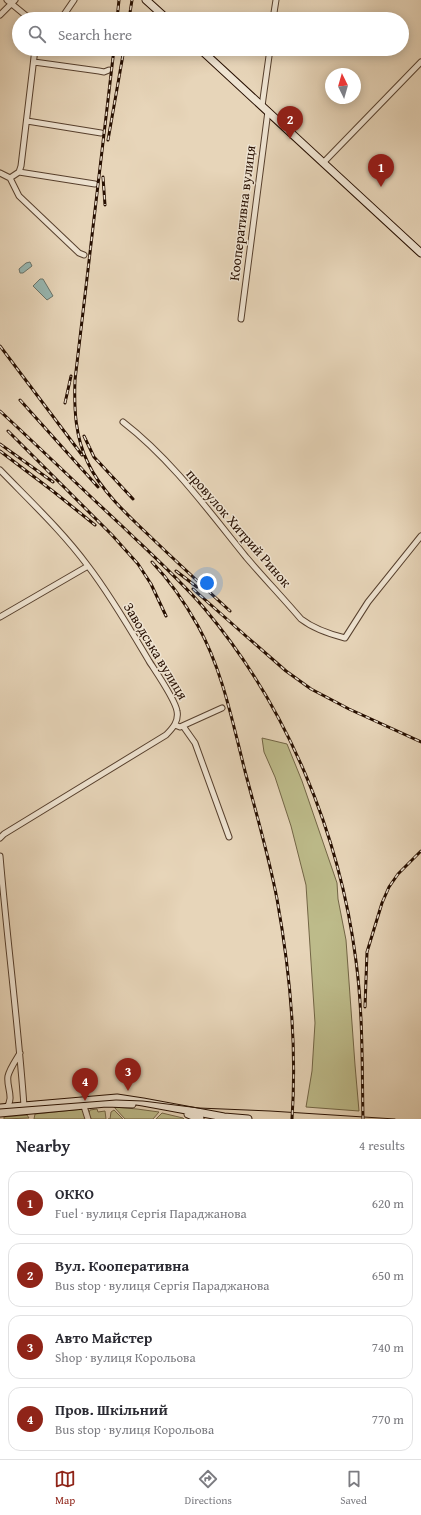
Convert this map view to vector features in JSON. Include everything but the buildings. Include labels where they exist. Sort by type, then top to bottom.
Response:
[{"type":"main road","points":[[146,0],[159,12]]},
{"type":"main road","points":[[208,56],[421,253]]},
{"type":"main road","points":[[0,1113],[117,1098],[176,1109],[209,1119]]},
{"type":"main road","points":[[2,1108],[83,1102],[131,1104],[151,1106],[191,1117],[201,1116],[248,1119]]},
{"type":"main road","points":[[176,1109],[191,1117]]},
{"type":"street","points":[[66,12],[74,0]]},
{"type":"street","points":[[274,12],[276,0]]},
{"type":"street","points":[[0,15],[11,1],[23,12]]},
{"type":"street","points":[[10,178],[19,172],[23,157],[35,56]]},
{"type":"street","name":"Кооперативна вулиця","points":[[241,319],[265,108],[269,56]]},
{"type":"street","points":[[34,62],[99,72],[109,70]]},
{"type":"street","points":[[324,163],[421,62]]},
{"type":"street","points":[[27,121],[101,133]]},
{"type":"street","points":[[19,172],[95,184]]},
{"type":"street","points":[[0,174],[10,178],[19,196],[79,253],[84,255]]},
{"type":"street","name":"провулок Хитрий Ринок","points":[[123,422],[142,437],[200,499],[248,559],[301,619],[311,627],[345,638],[368,602],[421,536]]},
{"type":"street","name":"Заводська вулиця","points":[[0,470],[62,535],[88,566],[109,596],[167,690],[177,710],[178,717],[175,726]]},
{"type":"street","points":[[0,617],[88,566]]},
{"type":"street","points":[[0,838],[4,834],[166,735],[175,726],[183,726],[222,708]]},
{"type":"street","points":[[183,726],[194,743],[229,837]]},
{"type":"street","points":[[0,856],[21,1052],[24,1106]]},
{"type":"street","points":[[0,1119],[2,1108],[9,1104],[10,1099],[8,1077],[21,1052]]},
{"type":"street","points":[[83,1102],[88,1119]]},
{"type":"shaded area","points":[[262,738],[287,744],[302,781],[337,883],[338,899],[346,940],[359,1111],[306,1107],[312,1071],[315,1023],[306,885],[291,826],[275,777],[264,752]]},
{"type":"shaded area","points":[[114,1107],[159,1112],[153,1119],[125,1119]]},
{"type":"shaded area","points":[[83,1109],[87,1119],[34,1119],[35,1114]]},
{"type":"shaded area","points":[[97,1109],[98,1112],[105,1111],[106,1119],[90,1119],[90,1110]]},
{"type":"shaded area","points":[[114,1110],[123,1119],[110,1119],[111,1112]]},
{"type":"shaded area","points":[[162,1113],[183,1118],[184,1119],[156,1119]]},
{"type":"shaded area","points":[[27,1115],[29,1118],[4,1119],[4,1117]]},
{"type":"water","points":[[30,262],[32,266],[23,273],[20,273],[19,269],[26,263]]},
{"type":"water","points":[[40,279],[43,279],[53,296],[47,300],[33,286]]},
{"type":"tram line","points":[[0,1109],[116,1100],[143,1101],[199,1108],[395,1119]]},
{"type":"railway","points":[[118,12],[119,0]]},
{"type":"railway","points":[[130,12],[132,0]]},
{"type":"railway","points":[[113,56],[75,380],[75,412],[80,443],[94,474],[101,485],[119,506],[230,611]]},
{"type":"railway","points":[[108,140],[123,56]]},
{"type":"railway","points":[[103,177],[105,205]]},
{"type":"railway","points":[[0,346],[82,455]]},
{"type":"railway","points":[[65,403],[71,376]]},
{"type":"railway","points":[[20,400],[98,487]]},
{"type":"railway","points":[[0,411],[154,556],[204,608],[234,646],[261,687],[284,729],[305,774],[323,819],[337,866],[348,913],[356,961],[360,1000],[363,1119]]},
{"type":"railway","points":[[8,431],[112,535],[138,564],[151,584],[166,616]]},
{"type":"railway","points":[[84,436],[94,457],[133,499]]},
{"type":"railway","points":[[0,444],[53,482]]},
{"type":"railway","points":[[0,451],[95,525]]},
{"type":"railway","points":[[152,562],[159,569],[188,609],[207,643],[221,680],[267,852],[282,926],[289,981],[294,1064],[292,1119]]},
{"type":"railway","points":[[176,571],[197,587]]},
{"type":"railway","points":[[193,589],[286,671],[311,689],[349,709],[421,742]]},
{"type":"railway","points":[[365,1007],[367,952],[382,903],[389,887],[398,874],[421,851]]},
{"type":"place","name":"Вул. Кооперативна","points":[[290,139]]},
{"type":"place","name":"ОККО","points":[[381,187]]},
{"type":"place","name":"Авто Майстер","points":[[128,1091]]},
{"type":"place","name":"Пров. Шкільний","points":[[85,1101]]}]
